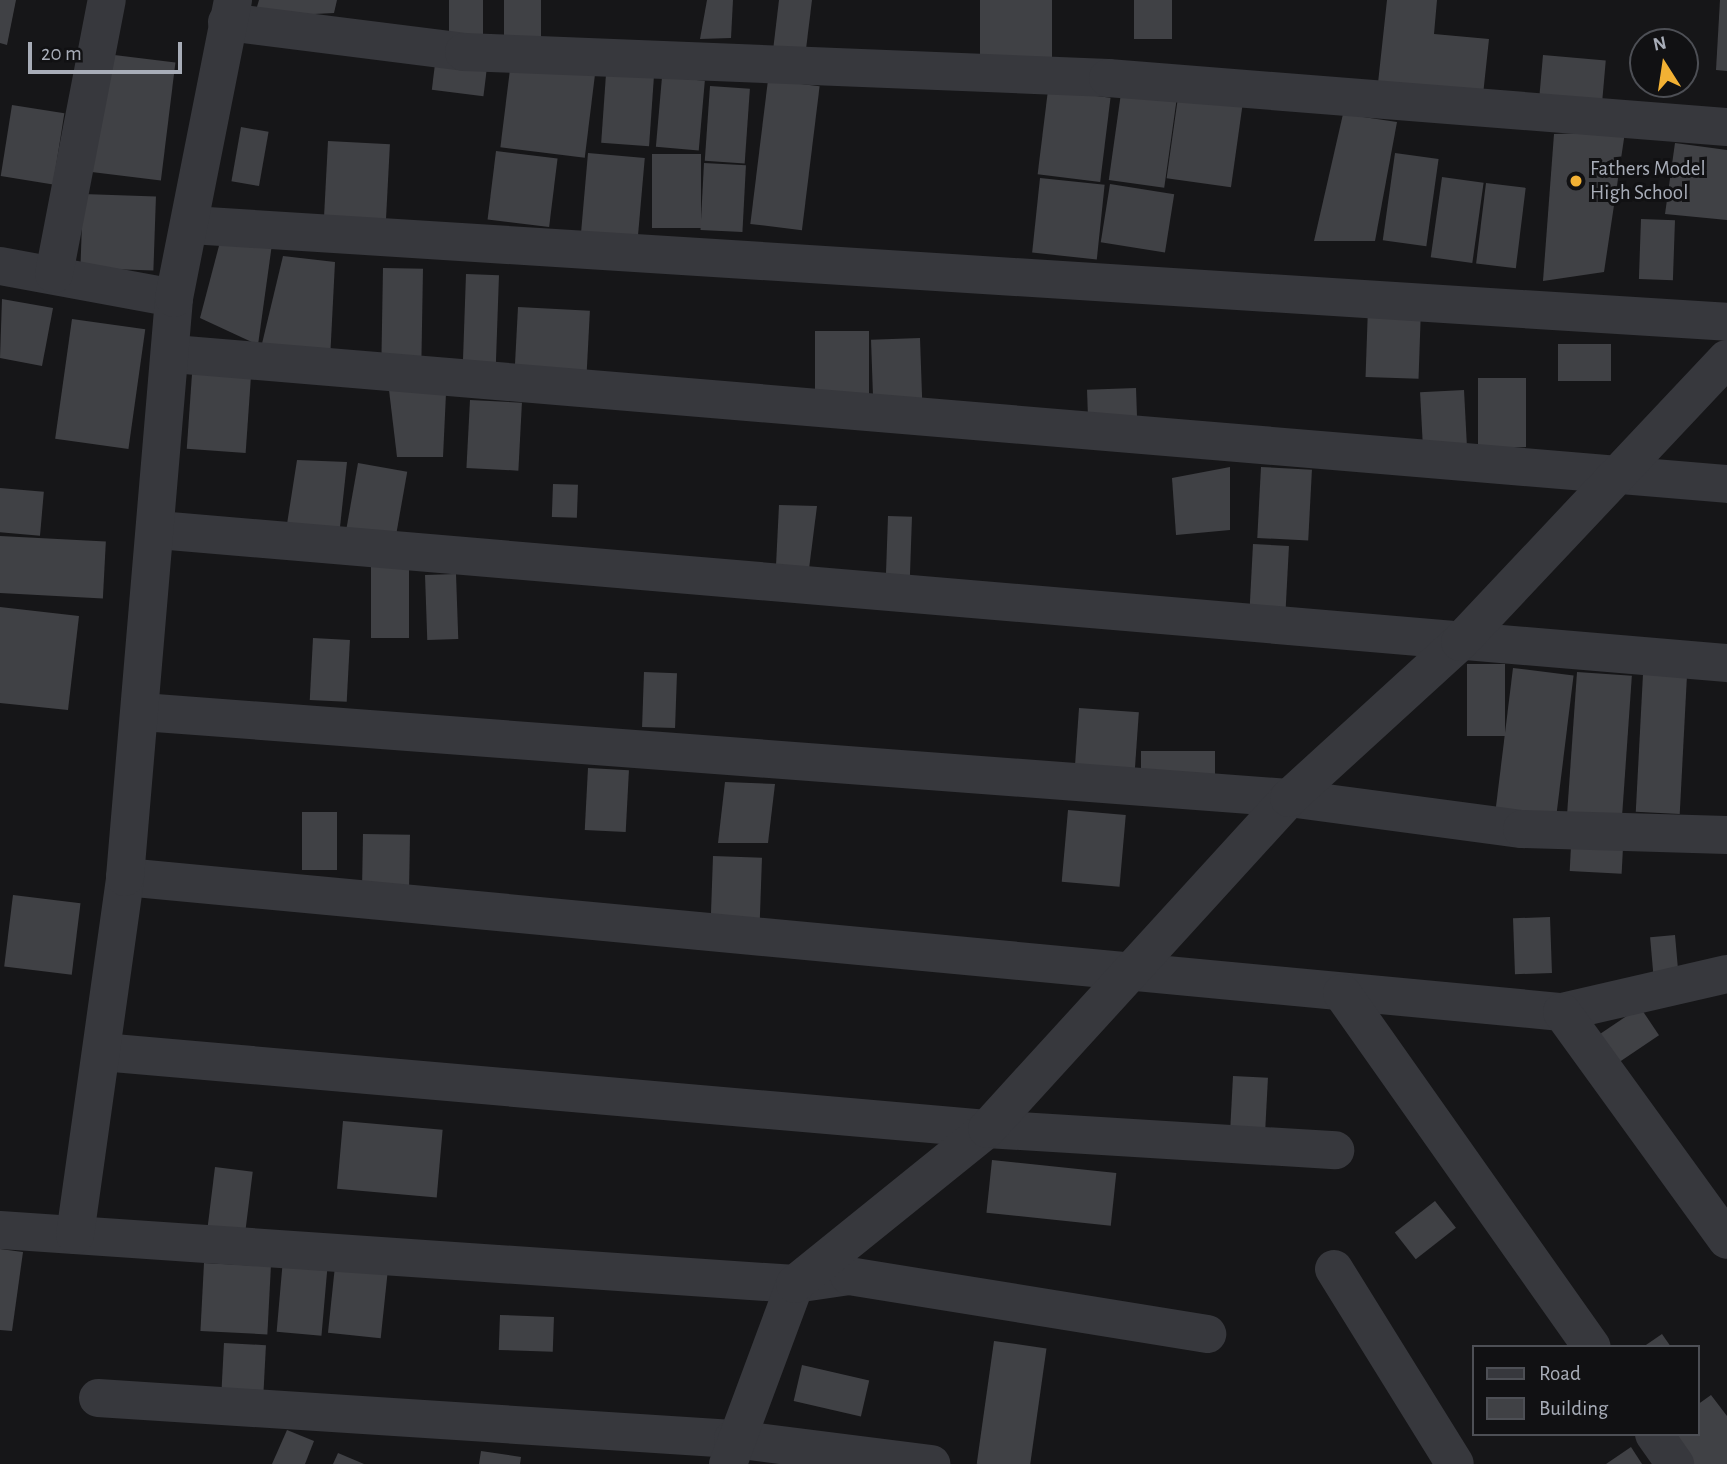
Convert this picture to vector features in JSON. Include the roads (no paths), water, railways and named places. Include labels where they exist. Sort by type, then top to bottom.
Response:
[{"type":"street","points":[[54,274],[107,0]]},
{"type":"street","points":[[75,1235],[125,877],[173,354],[174,298],[191,225],[230,11],[464,52],[1108,78],[1727,127]]},
{"type":"street","points":[[191,225],[1727,322]]},
{"type":"street","points":[[0,266],[174,298]]},
{"type":"street","points":[[173,354],[1727,484]]},
{"type":"street","points":[[731,1451],[794,1284],[987,1129],[1132,974],[1289,798],[1460,642],[1727,359]]},
{"type":"street","points":[[158,530],[1727,663]]},
{"type":"street","points":[[142,712],[1289,798],[1522,829],[1727,835]]},
{"type":"street","points":[[125,877],[1132,974],[1562,1012],[1727,974]]},
{"type":"street","points":[[1342,993],[1591,1345]]},
{"type":"street","points":[[1562,1012],[1727,1240]]},
{"type":"street","points":[[102,1052],[987,1129],[1335,1150]]},
{"type":"street","points":[[0,1230],[794,1284],[849,1276],[1207,1334]]},
{"type":"street","points":[[1334,1269],[1455,1464]]},
{"type":"street","points":[[98,1398],[731,1451],[931,1464]]},
{"type":"street","points":[[1655,1436],[1675,1464]]},
{"type":"place","name":"Fathers Model High School","points":[[1576,181]]}]
